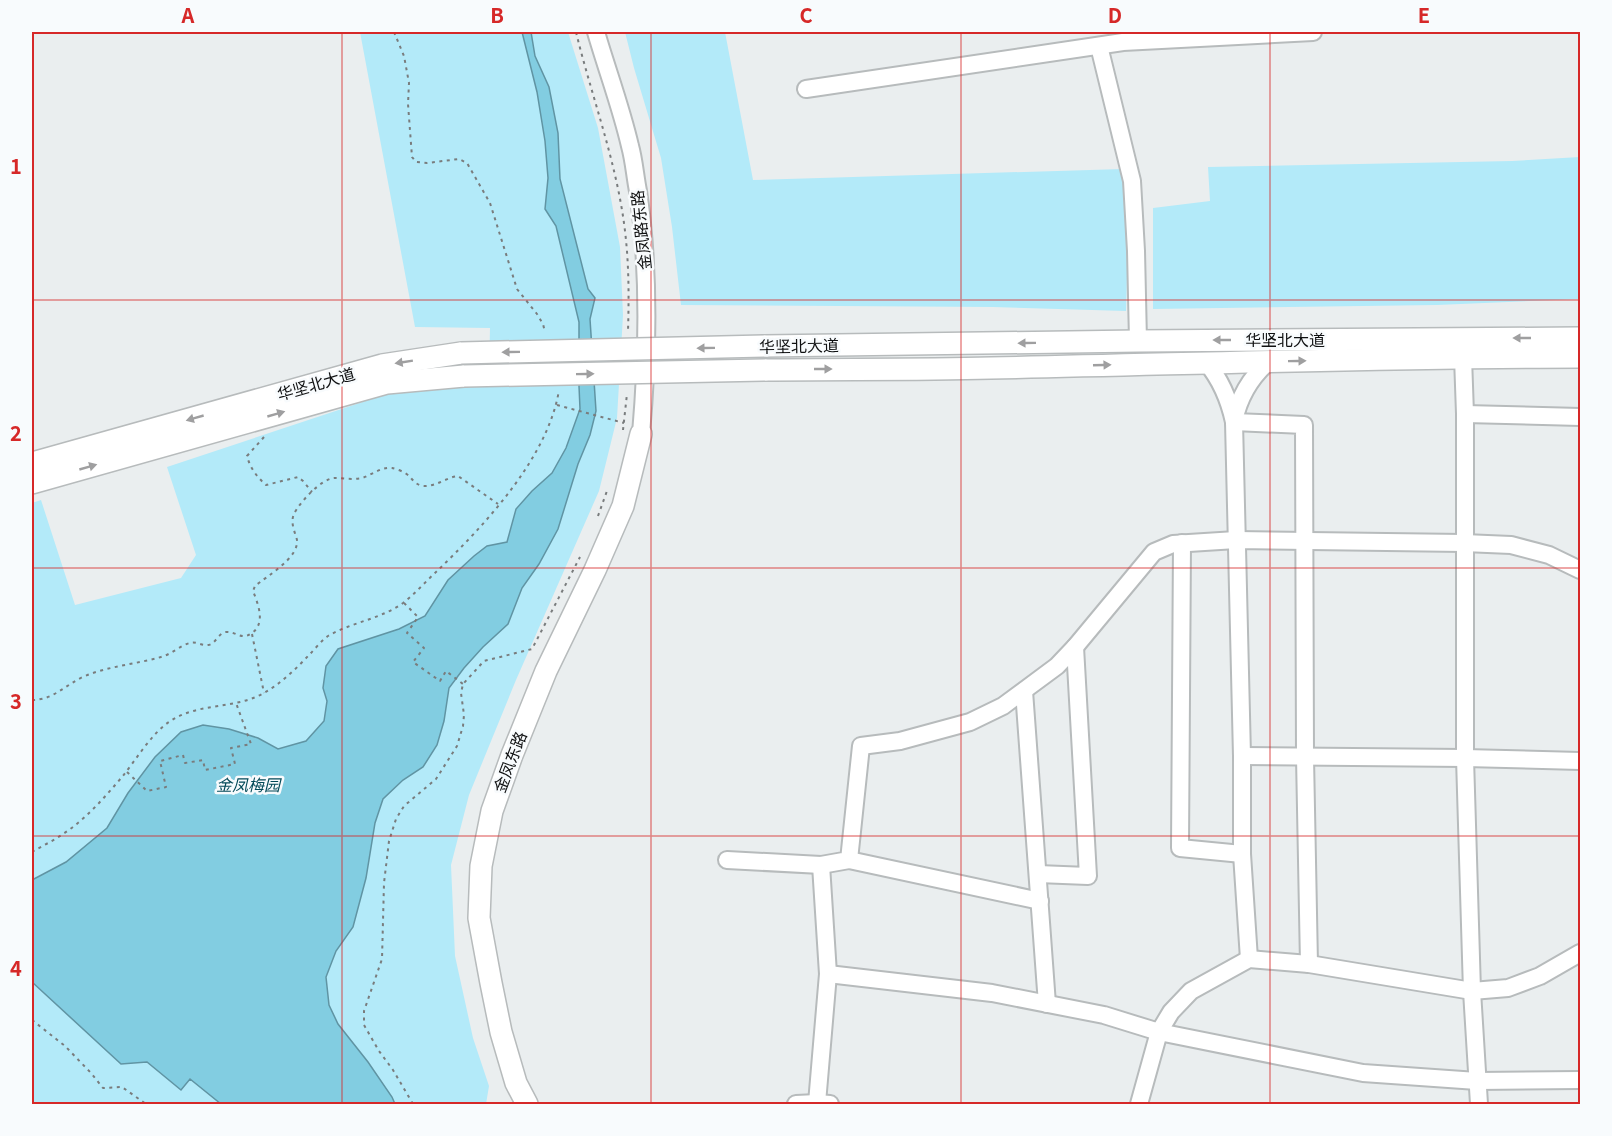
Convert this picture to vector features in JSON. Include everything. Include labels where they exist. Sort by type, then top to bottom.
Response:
[{"type":"main road","name":"华坚北大道","points":[[32,463],[382,365],[461,354],[764,346],[1581,338]]},
{"type":"main road","name":"华坚北大道","points":[[32,483],[387,383],[464,376],[990,368],[1463,357],[1581,357]]},
{"type":"main road","name":"金凤东路","points":[[527,1104],[516,1083],[501,1032],[491,982],[479,918],[481,866],[492,812],[512,755],[546,671],[623,506],[632,428]]},
{"type":"street","name":"金凤路东路","points":[[596,32],[631,147],[640,210],[646,277],[646,376],[632,428]]},
{"type":"street","points":[[806,89],[1123,42],[1313,32]]},
{"type":"street","points":[[1099,46],[1132,181],[1138,341]]},
{"type":"street","points":[[1463,357],[1465,758],[1472,991],[1479,1104]]},
{"type":"street","points":[[1206,362],[1224,389],[1234,422]]},
{"type":"street","points":[[1249,959],[1242,854],[1242,756],[1234,422],[1245,388],[1268,362]]},
{"type":"street","points":[[1465,414],[1581,417]]},
{"type":"street","points":[[1234,422],[1304,425],[1305,757],[1309,964]]},
{"type":"street","points":[[849,860],[861,746],[900,741],[970,722],[1003,706],[1057,666],[1154,552],[1173,544],[1236,540],[1511,545],[1549,555],[1581,570]]},
{"type":"street","points":[[1182,543],[1180,848],[1242,854]]},
{"type":"street","points":[[1038,874],[1088,876],[1075,647]]},
{"type":"street","points":[[1024,691],[1047,1004]]},
{"type":"street","points":[[1242,756],[1581,761]]},
{"type":"street","points":[[727,860],[820,865],[849,860],[1040,901]]},
{"type":"street","points":[[796,1104],[823,1104],[828,974],[820,865]]},
{"type":"street","points":[[1139,1104],[1159,1032],[1171,1012],[1191,991],[1249,959],[1309,964],[1472,991],[1508,988],[1540,976],[1581,953]]},
{"type":"street","points":[[828,974],[992,993],[1104,1015],[1159,1032],[1363,1073],[1478,1080],[1581,1080]]},
{"type":"path","points":[[394,32],[404,56],[409,83],[408,104],[412,157],[416,162],[459,159],[467,163],[490,203],[517,289],[537,314],[546,334]]},
{"type":"path","points":[[32,852],[63,834],[87,815],[166,724],[176,717],[196,710],[246,701],[264,693],[288,675],[327,637],[354,624],[382,615],[404,603],[484,523],[515,486],[543,439],[557,405],[558,381]]},
{"type":"path","points":[[557,405],[632,428]]},
{"type":"path","points":[[266,432],[266,435],[247,456],[260,480],[266,485],[298,477],[312,492]]},
{"type":"path","points":[[32,700],[53,696],[83,677],[164,656],[191,642],[207,645],[221,633],[245,636],[252,633],[260,621],[253,591],[255,586],[285,563],[296,550],[297,543],[292,519],[295,511],[324,481],[331,478],[358,479],[391,468],[408,475],[415,483],[423,486],[458,476],[499,505]]},
{"type":"path","points":[[404,603],[418,617],[406,633],[424,648],[413,662],[440,681],[446,671],[464,684]]},
{"type":"path","points":[[252,633],[264,693]]},
{"type":"path","points":[[413,1104],[364,1025],[364,1011],[382,959],[384,883],[389,841],[396,819],[404,806],[436,779],[457,746],[463,726],[461,693],[464,684],[484,661],[532,649]]},
{"type":"path","points":[[127,771],[147,791],[166,787],[160,761],[183,755],[185,763],[203,759],[205,770],[235,764],[231,748],[251,744],[236,703]]},
{"type":"path","points":[[32,1020],[64,1046],[103,1088],[122,1087],[146,1104]]},
{"type":"green space","name":"金凤梅园","points":[[360,32],[568,32],[598,128],[620,247],[623,315],[617,418],[599,491],[516,680],[469,795],[451,865],[455,956],[473,1038],[489,1086],[486,1104],[32,1104],[32,503],[41,500],[75,605],[181,578],[196,555],[167,467],[408,387],[489,375],[490,328],[415,327]]},
{"type":"green space","points":[[625,32],[725,32],[753,180],[1123,169],[1128,242],[1126,311],[993,307],[681,305],[661,158]]},
{"type":"green space","points":[[1580,157],[1580,299],[1437,305],[1153,309],[1153,208],[1210,201],[1208,167],[1512,161]]},
{"type":"shaded area","points":[[522,32],[531,32],[535,56],[549,87],[558,133],[560,179],[588,289],[595,298],[590,319],[596,411],[590,435],[578,464],[558,529],[539,564],[522,588],[508,624],[483,647],[449,688],[444,721],[437,745],[423,767],[403,780],[383,799],[375,823],[366,878],[353,927],[336,951],[326,977],[329,1005],[338,1024],[368,1062],[395,1104],[221,1104],[190,1079],[181,1090],[147,1062],[121,1064],[32,982],[32,880],[66,862],[107,828],[128,793],[155,757],[181,732],[203,725],[229,729],[258,738],[278,749],[306,741],[324,721],[327,701],[323,688],[326,666],[338,649],[399,629],[425,616],[448,580],[474,556],[487,546],[507,542],[516,509],[552,473],[566,448],[580,409],[579,322],[556,226],[545,209],[548,178],[545,141],[537,92]]}]
